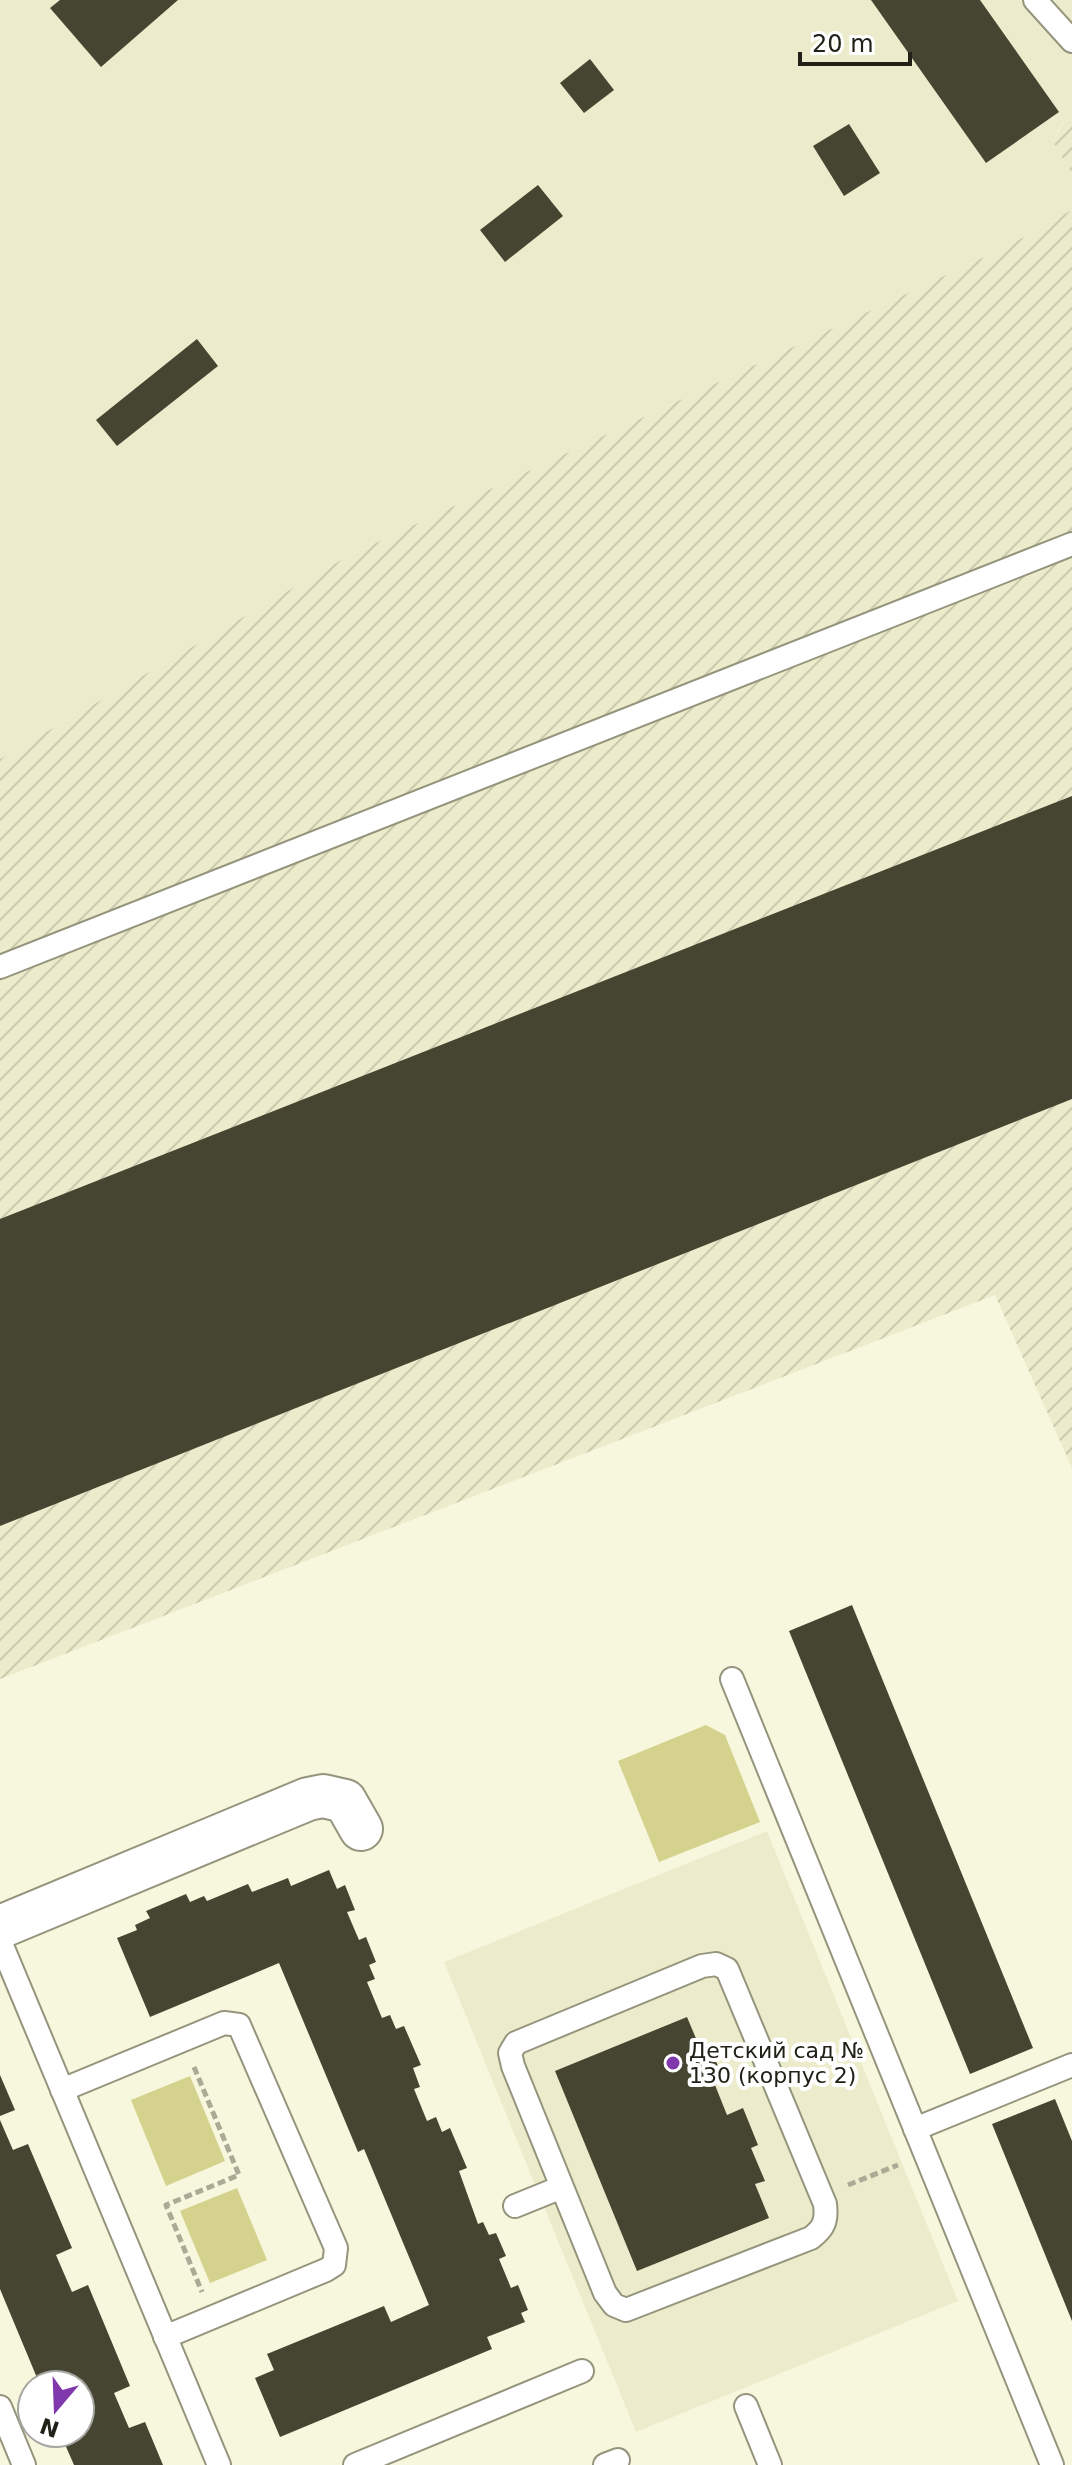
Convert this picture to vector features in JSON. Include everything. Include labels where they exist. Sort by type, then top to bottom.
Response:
[{"type":"street","points":[[0,1927],[308,1799],[323,1796],[345,1801],[361,1829]]},
{"type":"lane","points":[[1035,0],[1072,41]]},
{"type":"lane","points":[[0,967],[1072,544]]},
{"type":"lane","points":[[732,1679],[1052,2465]]},
{"type":"lane","points":[[0,1941],[219,2465]]},
{"type":"lane","points":[[716,1964],[727,1969],[822,2196],[827,2217],[823,2229],[811,2238],[626,2310],[614,2305],[605,2293],[562,2187],[513,2066],[510,2053],[516,2043],[702,1966],[716,1964]]},
{"type":"lane","points":[[62,2090],[230,2022],[245,2031],[337,2257],[326,2270],[165,2337]]},
{"type":"lane","points":[[915,2129],[1072,2065]]},
{"type":"lane","points":[[515,2206],[562,2187]]},
{"type":"lane","points":[[355,2465],[582,2371]]},
{"type":"lane","points":[[746,2406],[770,2465]]},
{"type":"lane","points":[[0,2407],[24,2465]]},
{"type":"path","points":[[183,2040],[239,2175],[166,2205],[212,2317]]},
{"type":"path","points":[[822,2196],[926,2154]]},
{"type":"shaded area","points":[[0,0],[1072,0],[1072,118],[1062,123],[1053,142],[1072,174],[1072,210],[1006,247],[348,556],[0,759]]},
{"type":"shaded area","points":[[1072,118],[1072,174],[1053,142],[1063,123]]},
{"type":"shaded area","points":[[1072,210],[1072,1468],[995,1295],[0,1679],[0,759],[348,556],[1006,247]]},
{"type":"shaded area","points":[[706,1725],[725,1735],[760,1822],[659,1862],[618,1761]]},
{"type":"shaded area","name":"Детский сад № 130 (корпус 2)","points":[[767,1831],[958,2301],[636,2432],[444,1962]]},
{"type":"shaded area","points":[[190,2076],[225,2161],[166,2186],[131,2100]]},
{"type":"shaded area","points":[[237,2188],[267,2260],[210,2283],[180,2211]]},
{"type":"building","points":[[60,0],[178,0],[101,67],[50,8]]},
{"type":"building","points":[[871,0],[980,0],[1059,112],[986,163]]},
{"type":"building","points":[[590,59],[614,90],[584,113],[560,83]]},
{"type":"building","points":[[849,124],[880,173],[844,196],[813,146]]},
{"type":"building","points":[[538,185],[563,216],[505,262],[480,230]]},
{"type":"building","points":[[197,339],[218,366],[117,446],[96,420]]},
{"type":"building","points":[[1072,796],[1072,1099],[0,1526],[0,1219]]},
{"type":"building","points":[[852,1605],[1033,2048],[970,2074],[789,1631]]},
{"type":"building","points":[[329,1870],[337,1889],[345,1885],[355,1910],[347,1912],[359,1940],[366,1937],[376,1962],[369,1965],[375,1979],[367,1982],[382,2018],[390,2015],[396,2029],[404,2026],[421,2065],[413,2068],[420,2087],[414,2089],[427,2121],[436,2117],[442,2132],[450,2128],[467,2168],[459,2171],[478,2224],[483,2222],[489,2235],[496,2233],[506,2256],[499,2259],[511,2288],[518,2285],[528,2310],[521,2313],[525,2322],[487,2337],[492,2349],[280,2437],[255,2378],[274,2370],[267,2354],[384,2306],[391,2322],[429,2305],[364,2149],[358,2152],[279,1963],[150,2017],[117,1938],[137,1930],[135,1925],[150,1918],[146,1911],[186,1894],[190,1902],[204,1896],[207,1901],[248,1884],[252,1892],[288,1878],[291,1886]]},
{"type":"building","points":[[687,2017],[700,2048],[709,2044],[724,2081],[715,2085],[727,2115],[743,2108],[758,2145],[751,2148],[765,2181],[755,2184],[769,2218],[637,2271],[555,2071]]},
{"type":"building","points":[[0,2075],[15,2110],[0,2116]]},
{"type":"building","points":[[1055,2099],[1072,2141],[1072,2321],[992,2124]]},
{"type":"building","points":[[0,2120],[13,2150],[28,2144],[72,2248],[56,2255],[72,2292],[88,2285],[130,2386],[114,2393],[129,2428],[145,2422],[163,2465],[74,2465],[67,2449],[96,2449],[96,2369],[33,2369],[0,2289]]},
{"type":"place","name":"Детский сад № 130 (корпус 2)","points":[[673,2063]]}]
